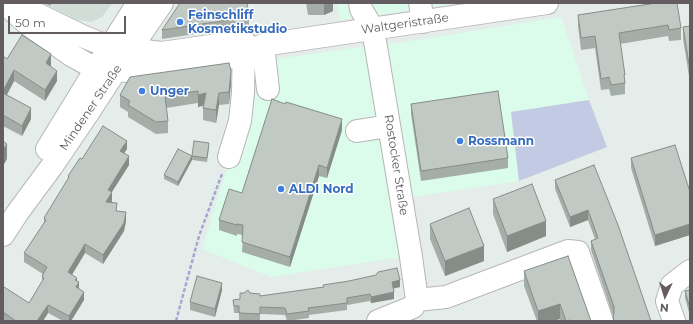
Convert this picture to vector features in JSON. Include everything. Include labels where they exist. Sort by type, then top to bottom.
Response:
[{"type":"street","points":[[4,3],[29,25],[71,55],[106,69]]},
{"type":"street","name":"Waltgeristraße","points":[[11,3],[82,36],[120,49],[162,53],[250,47],[373,29],[422,12],[547,3]]},
{"type":"street","name":"Mindener Straße","points":[[120,49],[138,3]]},
{"type":"street","name":"Mindener Straße","points":[[3,235],[61,152],[106,69],[120,49],[162,3]]},
{"type":"street","points":[[360,3],[361,9],[373,29]]},
{"type":"street","name":"Rostocker Straße","points":[[373,29],[411,257],[416,300]]},
{"type":"street","points":[[250,47],[268,89]]},
{"type":"street","points":[[229,157],[240,120],[250,47]]},
{"type":"street","name":"Waltgeristraße","points":[[106,69],[144,72],[188,68],[250,47]]},
{"type":"street","points":[[356,131],[389,126]]},
{"type":"street","points":[[378,321],[413,307],[416,300],[446,297],[568,251],[578,252],[602,321]]},
{"type":"street","points":[[674,321],[667,300],[672,285],[690,271]]},
{"type":"path","points":[[176,321],[199,236],[229,157]]},
{"type":"shaded area","points":[[44,3],[112,3],[102,17],[92,22],[77,20]]},
{"type":"shaded area","points":[[337,3],[463,3],[340,20]]},
{"type":"shaded area","points":[[561,17],[589,100],[511,112],[519,181],[407,198],[384,45]]},
{"type":"shaded area","points":[[367,46],[402,257],[271,277],[202,249],[247,103],[255,62]]},
{"type":"shaded area","points":[[589,100],[607,147],[519,181],[511,112]]},
{"type":"building","points":[[180,3],[247,3],[249,17],[162,30]]},
{"type":"building","points":[[656,3],[677,3],[681,28],[669,30],[668,25],[619,33],[625,83],[611,85],[609,77],[601,79],[595,36],[581,38],[578,15]]},
{"type":"building","points":[[690,26],[690,64],[689,64],[683,27]]},
{"type":"building","points":[[22,35],[51,54],[46,63],[57,71],[45,90],[14,70],[3,91],[3,56],[7,59]]},
{"type":"building","points":[[229,63],[231,71],[229,92],[219,93],[216,110],[203,108],[206,93],[198,95],[198,91],[165,96],[168,121],[156,122],[128,105],[130,101],[120,95],[130,77]]},
{"type":"building","name":"Rossmann","points":[[498,91],[508,158],[421,171],[411,104]]},
{"type":"building","points":[[3,93],[31,108],[22,126],[3,115]]},
{"type":"building","name":"ALDI Nord","points":[[272,99],[285,104],[286,102],[342,119],[327,168],[319,165],[290,257],[242,242],[243,225],[237,225],[219,220],[229,189],[242,193]]},
{"type":"building","points":[[103,126],[127,141],[120,151],[129,156],[108,190],[112,192],[106,202],[117,203],[116,211],[126,212],[124,223],[103,255],[85,244],[68,272],[77,278],[75,280],[79,282],[76,287],[84,292],[69,316],[48,305],[37,321],[16,321],[3,312],[3,289],[4,287],[29,303],[44,278],[42,276],[47,267],[24,253],[46,220],[44,218],[69,177],[68,176],[80,158],[82,159]]},
{"type":"building","points":[[3,141],[7,144],[3,150]]},
{"type":"building","points":[[194,141],[209,143],[207,158],[192,156]]},
{"type":"building","points":[[675,145],[690,192],[690,224],[655,235],[631,158]]},
{"type":"building","points":[[178,149],[192,156],[178,182],[164,175]]},
{"type":"building","points":[[594,165],[618,225],[651,321],[614,321],[614,307],[591,241],[598,238],[588,210],[570,217],[555,180]]},
{"type":"building","points":[[532,184],[546,221],[507,236],[493,199]]},
{"type":"building","points":[[469,208],[484,246],[445,261],[430,224]]},
{"type":"building","points":[[568,256],[591,321],[566,321],[560,304],[538,311],[524,271]]},
{"type":"building","points":[[397,268],[400,280],[392,282],[394,292],[371,297],[370,294],[347,298],[347,303],[308,308],[309,311],[287,314],[285,308],[260,307],[260,314],[239,313],[239,306],[234,306],[233,300],[240,299],[240,293],[244,293],[248,290],[250,293],[260,294],[260,296],[324,287],[323,285],[376,275],[378,272]]},
{"type":"building","points":[[197,276],[222,283],[215,309],[190,302]]},
{"type":"building","points":[[690,290],[690,308],[685,291]]},
{"type":"place","name":"Feinschliff Kosmetikstudio","points":[[180,22]]},
{"type":"place","name":"Unger","points":[[142,91]]},
{"type":"place","name":"Rossmann","points":[[460,141]]},
{"type":"place","name":"ALDI Nord","points":[[281,189]]}]
